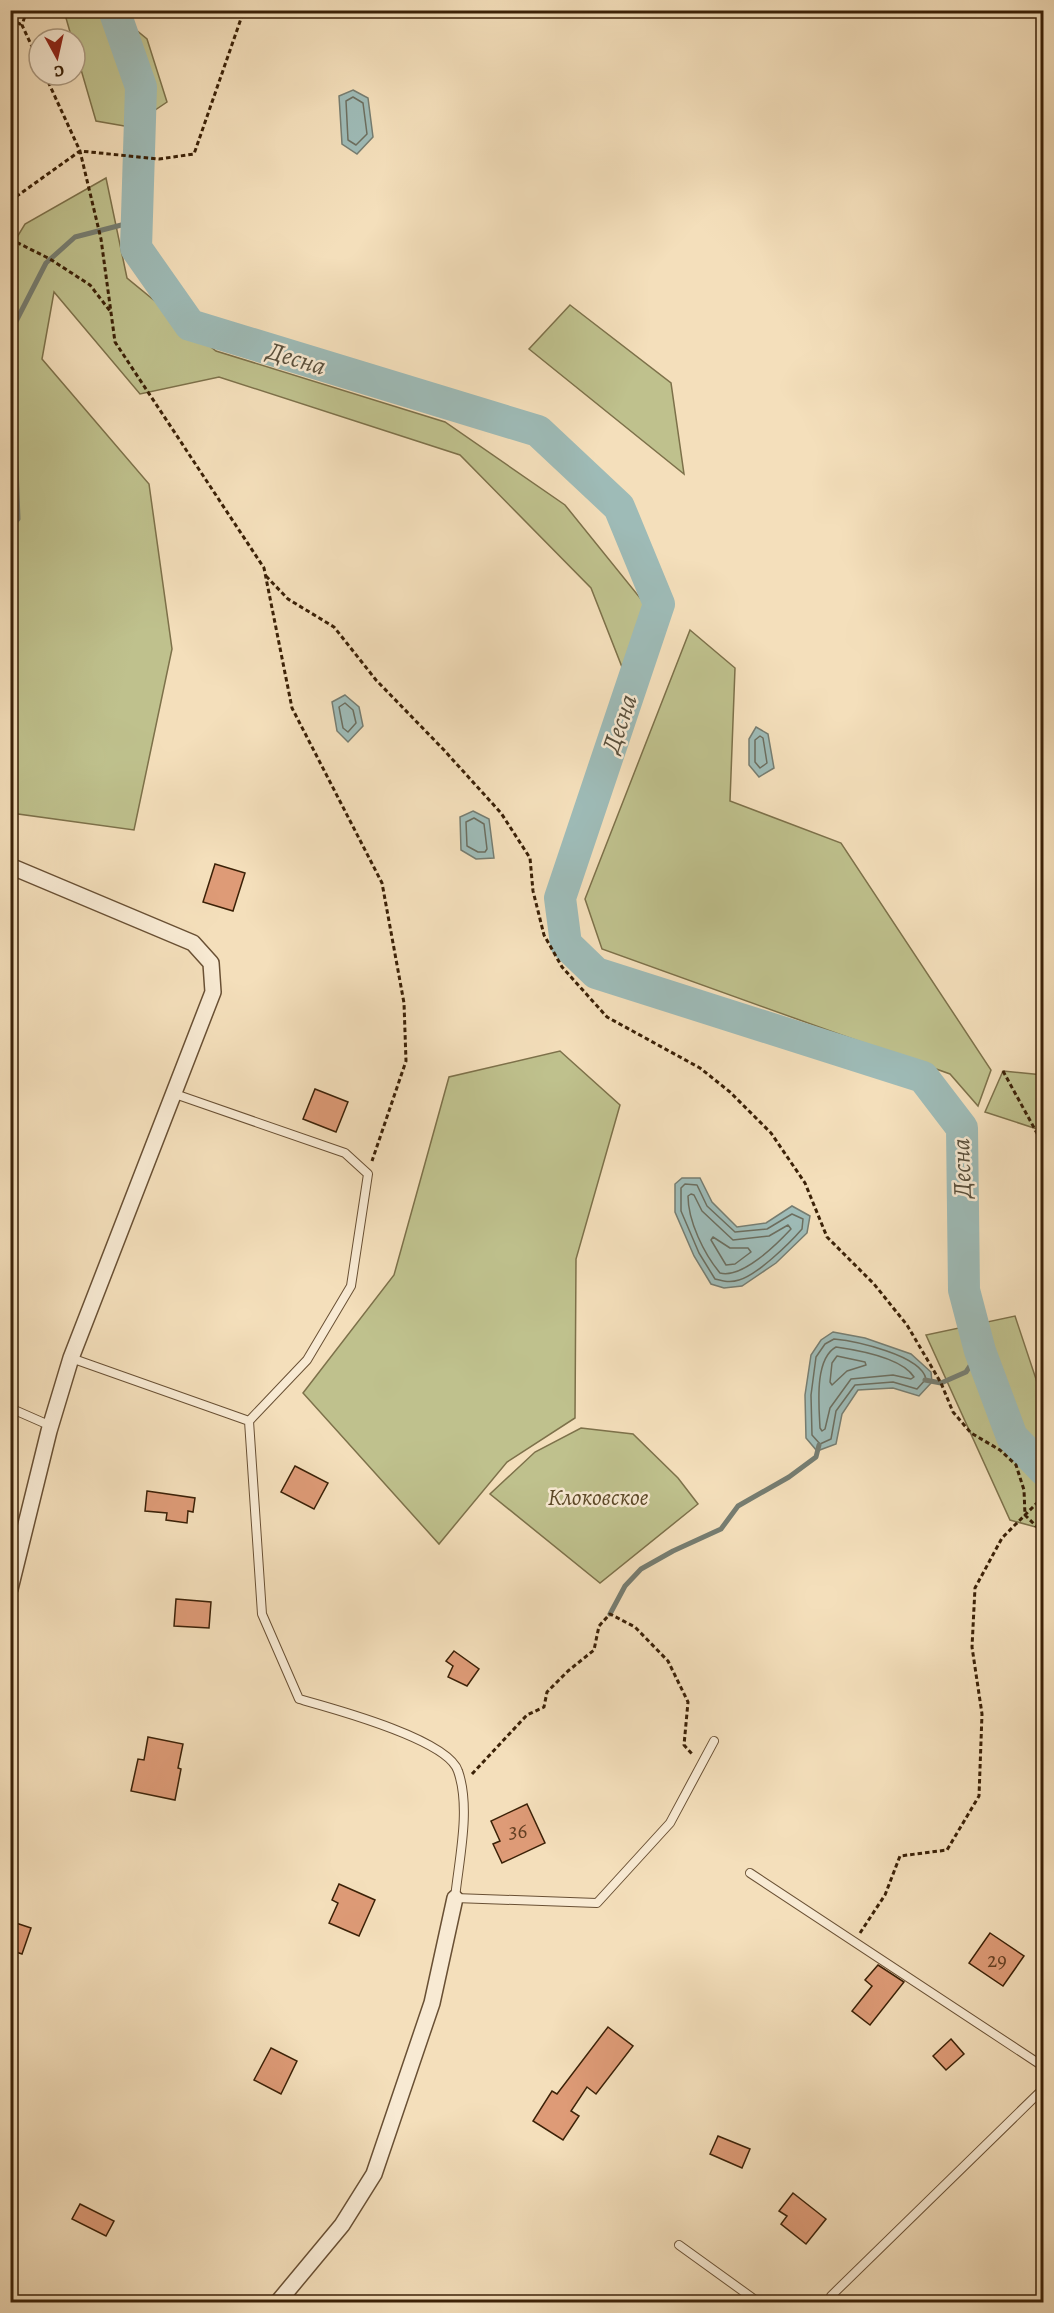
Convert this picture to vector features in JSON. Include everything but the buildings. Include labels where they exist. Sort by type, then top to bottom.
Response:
[{"type":"street","points":[[10,866],[193,943],[211,963],[213,992],[71,1358],[51,1426],[10,1589]]},
{"type":"street","points":[[278,2302],[342,2225],[374,2174],[432,2003],[455,1898]]},
{"type":"lane","points":[[175,1094],[345,1153],[368,1174],[351,1286],[307,1360],[249,1421],[262,1614],[299,1699],[410,1735],[440,1752],[458,1768],[462,1788],[463,1827],[455,1898],[597,1903],[670,1823],[714,1741]]},
{"type":"lane","points":[[71,1358],[249,1421]]},
{"type":"lane","points":[[10,1408],[51,1426]]},
{"type":"lane","points":[[750,1873],[1044,2067]]},
{"type":"lane","points":[[830,2302],[831,2296],[1044,2088]]},
{"type":"lane","points":[[679,2246],[758,2302]]},
{"type":"path","points":[[22,25],[27,10]]},
{"type":"path","points":[[10,201],[80,151],[159,159],[194,154],[244,10]]},
{"type":"path","points":[[10,19],[22,25],[27,36]]},
{"type":"path","points":[[51,87],[80,151],[101,239],[115,342],[264,568],[292,708],[382,884],[404,1003],[406,1061],[368,1174]]},
{"type":"path","points":[[10,238],[50,259],[90,285],[111,312]]},
{"type":"path","points":[[266,576],[288,599],[334,627],[376,680],[501,813],[530,858],[533,891],[543,935],[562,967],[607,1017],[700,1068],[730,1092],[771,1133],[805,1183],[827,1237],[874,1284],[907,1325],[941,1383],[953,1412],[971,1433],[1000,1450],[1016,1465],[1024,1490],[1025,1515],[1044,1534]]},
{"type":"path","points":[[1003,1071],[1044,1146]]},
{"type":"path","points":[[854,1942],[885,1895],[900,1856],[947,1850],[979,1796],[982,1714],[972,1647],[975,1588],[1002,1538],[1044,1496]]},
{"type":"path","points":[[462,1788],[474,1770],[527,1715],[544,1707],[547,1692],[594,1650],[599,1626],[610,1614],[635,1627],[668,1661],[688,1702],[684,1745],[701,1764]]},
{"type":"green space","points":[[64,11],[113,11],[147,39],[167,102],[130,127],[96,121],[86,87],[87,27],[69,27]]},
{"type":"green space","points":[[106,178],[127,278],[216,351],[445,422],[565,505],[649,609],[622,667],[591,588],[460,455],[219,377],[140,394],[54,292],[42,359],[149,484],[172,649],[134,830],[11,813],[11,247],[25,224]]},
{"type":"green space","points":[[570,305],[671,383],[684,474],[529,349]]},
{"type":"green space","points":[[690,630],[735,668],[730,801],[841,843],[991,1070],[978,1106],[950,1074],[602,949],[585,899]]},
{"type":"green space","points":[[560,1051],[620,1105],[576,1259],[575,1418],[507,1462],[439,1544],[303,1393],[394,1275],[449,1077]]},
{"type":"green space","points":[[1003,1071],[1043,1075],[1043,1131],[985,1112]]},
{"type":"green space","points":[[1015,1316],[1043,1400],[1043,1529],[1010,1520],[926,1335]]},
{"type":"green space","name":"Клоковское","points":[[581,1428],[633,1434],[678,1478],[698,1504],[600,1583],[490,1494],[535,1452]]},
{"type":"water","points":[[353,90],[368,98],[373,137],[357,154],[342,144],[339,96]]},
{"type":"water","points":[[345,695],[359,707],[363,726],[348,742],[337,731],[332,702]]},
{"type":"water","points":[[756,727],[768,734],[774,768],[759,777],[749,765],[749,739]]},
{"type":"water","points":[[473,811],[489,819],[494,858],[476,859],[461,850],[460,817]]},
{"type":"water","points":[[682,1178],[700,1178],[712,1202],[737,1227],[766,1223],[792,1206],[810,1216],[807,1233],[776,1263],[742,1286],[724,1288],[711,1284],[694,1256],[675,1212],[675,1184]]},
{"type":"water","points":[[833,1332],[865,1338],[911,1354],[931,1372],[932,1382],[919,1396],[893,1388],[858,1390],[842,1414],[836,1444],[817,1451],[806,1438],[805,1395],[811,1355],[821,1340]]},
{"type":"waterway","name":"Десна","points":[[114,10],[141,87],[136,248],[190,325],[538,431],[619,507],[659,604],[560,898],[566,944],[596,973],[923,1077],[962,1128],[964,1290],[980,1351],[1012,1437],[1044,1470]]},
{"type":"waterway","points":[[10,529],[18,519],[11,331],[46,263],[75,237],[137,221]]},
{"type":"waterway","points":[[925,1380],[941,1383],[966,1372],[980,1351]]},
{"type":"waterway","points":[[610,1614],[625,1586],[641,1569],[721,1529],[738,1506],[789,1477],[816,1457],[819,1445]]}]
